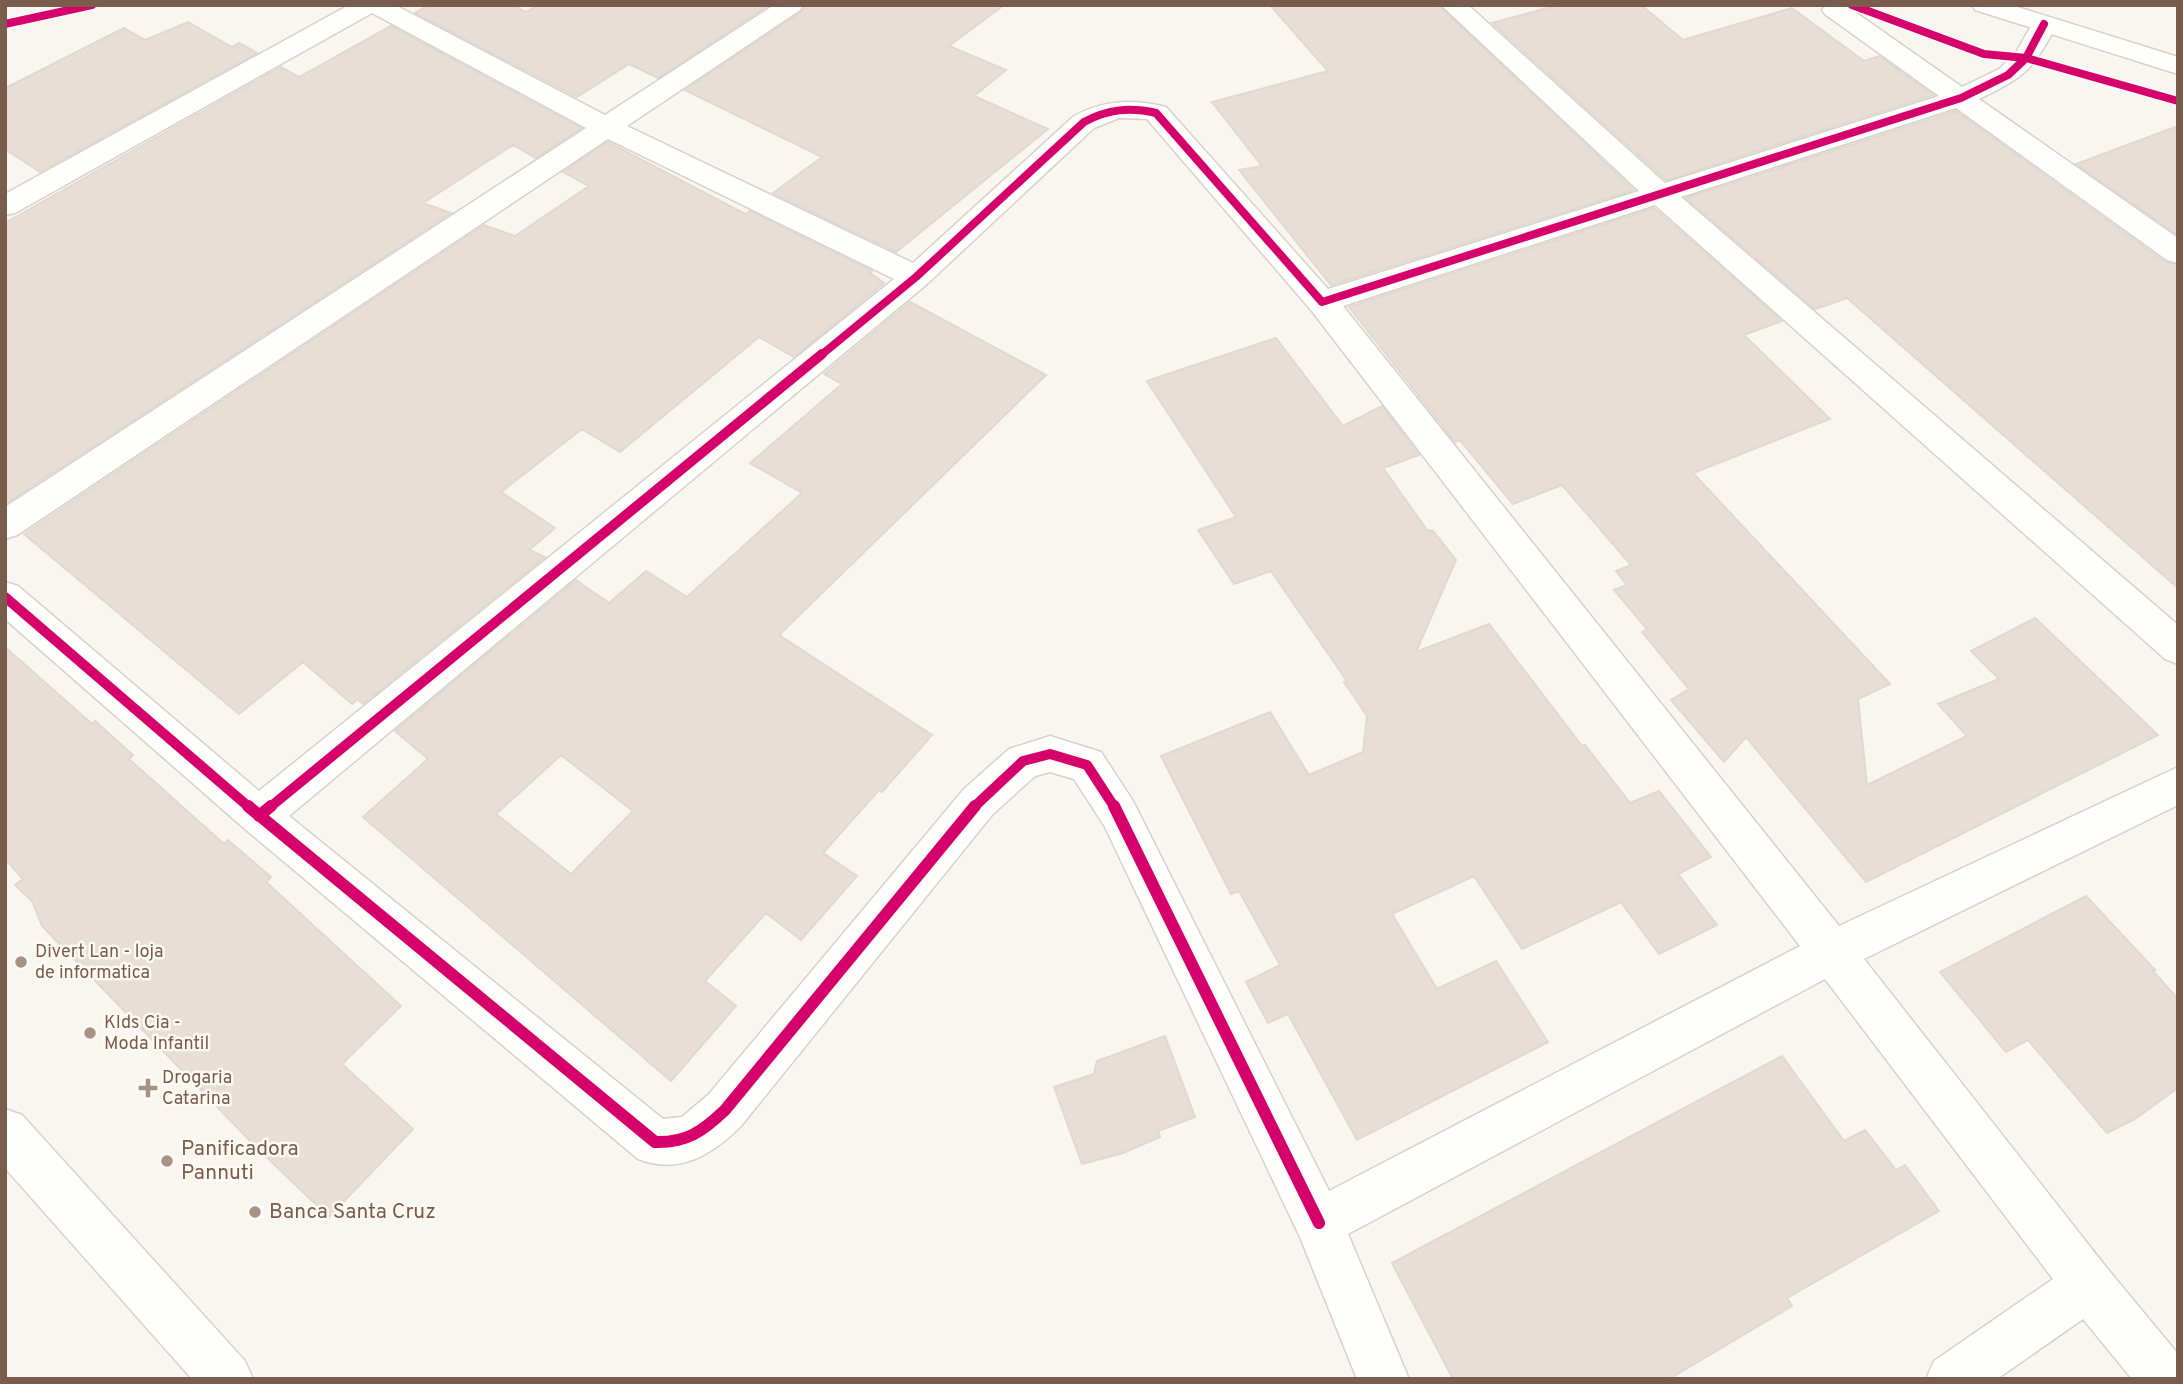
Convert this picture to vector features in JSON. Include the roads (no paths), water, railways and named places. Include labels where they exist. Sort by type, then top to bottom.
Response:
[{"type":"street","points":[[5,206],[368,5]]},
{"type":"street","points":[[375,5],[606,127],[916,277]]},
{"type":"street","points":[[5,525],[791,5]]},
{"type":"street","points":[[1453,5],[1659,193],[2178,648]]},
{"type":"street","points":[[1984,5],[2178,66]]},
{"type":"street","points":[[1835,10],[2178,253]]},
{"type":"street","points":[[1322,302],[1961,98],[2008,75],[2026,58],[2044,24]]},
{"type":"street","points":[[259,816],[916,277],[1084,122],[1096,115],[1120,109],[1142,109],[1156,113],[1322,302],[1832,952],[2088,1285],[2165,1379]]},
{"type":"street","points":[[5,597],[259,816],[655,1142],[680,1144],[704,1131],[725,1110],[978,802],[1023,761],[1050,754],[1087,765],[1119,814],[1319,1223],[1383,1379]]},
{"type":"street","points":[[1319,1223],[1832,952],[2178,785]]},
{"type":"street","points":[[5,1132],[227,1379]]},
{"type":"street","points":[[1952,1379],[2088,1285]]},
{"type":"place","name":"Divert Lan - loja de informatica","points":[[21,962]]},
{"type":"place","name":"KIds Cia - Moda Infantil","points":[[90,1033]]},
{"type":"place","name":"Drogaria Catarina","points":[[148,1088]]},
{"type":"place","name":"Panificadora Pannuti","points":[[167,1161]]},
{"type":"place","name":"Banca Santa Cruz","points":[[255,1212]]}]
